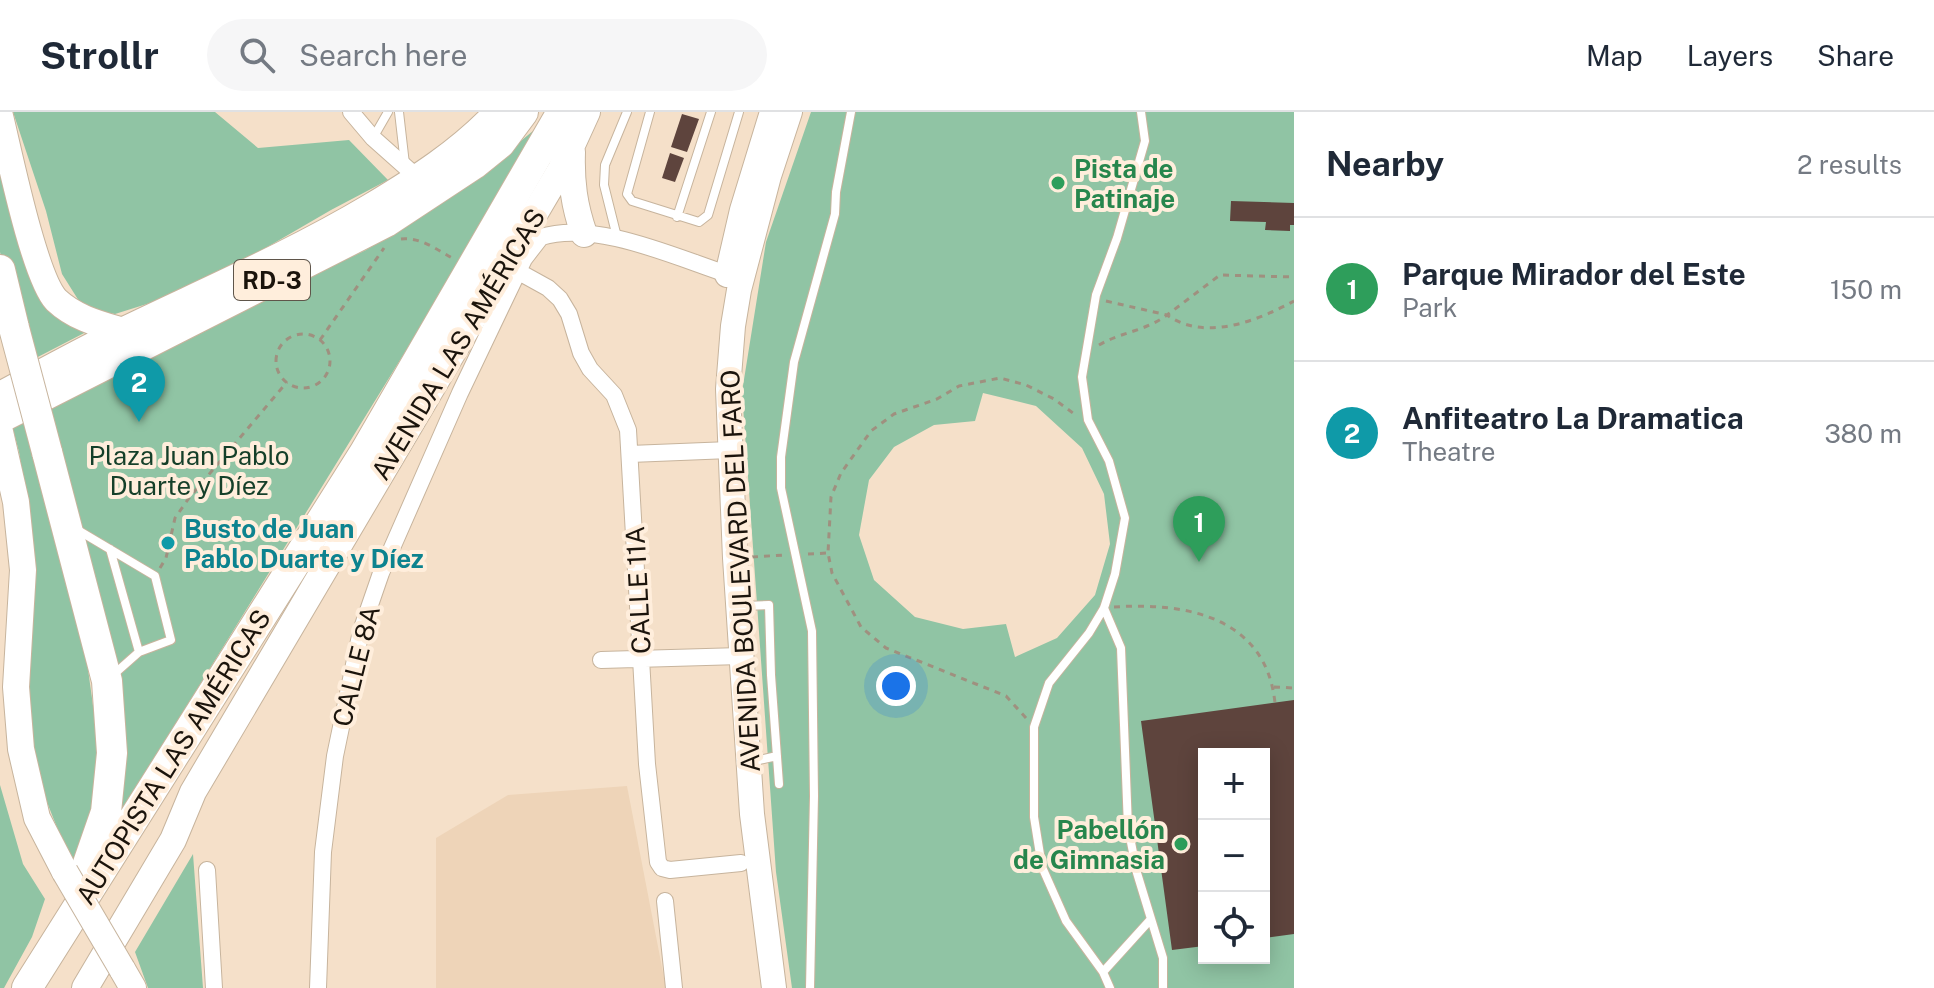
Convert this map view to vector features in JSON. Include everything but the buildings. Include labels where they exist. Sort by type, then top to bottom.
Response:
[{"type":"highway","name":"RD-3","points":[[0,418],[386,222],[500,143],[523,112]]},
{"type":"highway","name":"AUTOPISTA LAS AMÉRICAS","points":[[27,988],[365,452],[562,112]]},
{"type":"highway","points":[[0,270],[107,681],[112,753],[106,812],[65,929]]},
{"type":"main road","points":[[0,395],[123,331],[237,279],[322,235],[412,172],[481,129],[497,112]]},
{"type":"main road","name":"AVENIDA LAS AMÉRICAS","points":[[85,988],[173,840],[193,792],[534,233],[587,112]]},
{"type":"main road","points":[[0,116],[29,231],[54,298],[89,321],[123,331]]},
{"type":"main road","points":[[572,145],[574,206],[584,234]]},
{"type":"main road","points":[[0,432],[9,466],[23,570],[16,687],[21,749],[37,818],[60,880]]},
{"type":"main road","points":[[0,503],[7,549],[3,695],[7,750],[30,832],[122,982]]},
{"type":"street","points":[[351,112],[373,138],[412,172]]},
{"type":"street","name":"AVENIDA BOULEVARD DEL FARO","points":[[772,112],[742,210],[727,274],[717,329],[713,416],[722,450],[735,558],[738,606],[734,656],[774,988]]},
{"type":"street","name":"AVENIDA BOULEVARD DEL FARO","points":[[759,988],[741,863],[734,656],[722,450],[737,302],[769,176],[790,112]]},
{"type":"street","points":[[534,233],[584,234],[617,239],[727,274]]},
{"type":"street","name":"CALLE 8A","points":[[318,988],[323,852],[335,756],[361,631],[381,573],[534,233]]},
{"type":"street","name":"CALLE 11A","points":[[519,272],[548,288],[560,299],[569,314],[581,353],[590,369],[614,395],[624,416],[630,454],[647,764],[658,862],[662,868],[670,870],[741,863]]},
{"type":"street","points":[[630,454],[722,450]]},
{"type":"street","points":[[601,660],[734,656]]},
{"type":"street","points":[[207,870],[214,988]]},
{"type":"street","points":[[665,901],[674,988]]},
{"type":"lane","points":[[373,138],[388,112]]},
{"type":"lane","points":[[399,112],[412,172]]},
{"type":"lane","points":[[617,239],[604,185],[605,165],[627,112]]},
{"type":"lane","points":[[650,112],[627,194],[632,201],[699,222],[708,215],[739,112]]},
{"type":"lane","points":[[677,217],[711,112]]},
{"type":"lane","points":[[810,988],[814,796],[812,631],[781,488],[781,457],[794,362],[835,214],[836,192],[851,112]]},
{"type":"lane","points":[[1110,988],[1103,972],[1066,921],[1042,867],[1034,817],[1034,727],[1049,683],[1089,633],[1104,608],[1115,574],[1125,518],[1109,461],[1088,420],[1082,377],[1096,295],[1117,238],[1145,141],[1141,112]]},
{"type":"lane","points":[[65,523],[155,576],[171,640],[139,652],[107,681]]},
{"type":"lane","points":[[110,549],[139,652]]},
{"type":"lane","points":[[738,606],[769,605],[779,784]]},
{"type":"lane","points":[[1104,608],[1121,648],[1128,827],[1137,873],[1163,958],[1163,988]]},
{"type":"lane","points":[[748,762],[777,756]]},
{"type":"lane","points":[[1103,972],[1151,919]]},
{"type":"path","points":[[393,241],[410,238],[421,241],[472,269]]},
{"type":"path","points":[[320,340],[386,247]]},
{"type":"path","points":[[1084,363],[1100,344],[1154,325],[1220,275],[1294,277]]},
{"type":"path","points":[[1096,295],[1109,302],[1167,315],[1178,323],[1220,328],[1264,317],[1294,301]]},
{"type":"path","points":[[305,334],[320,340],[329,354],[328,371],[324,378],[311,387],[294,386],[287,382],[281,376],[277,360],[283,344],[305,334]]},
{"type":"path","points":[[1034,727],[1006,696],[886,648],[861,627],[832,573],[828,553],[831,497],[841,473],[871,431],[894,414],[937,399],[959,386],[1000,378],[1026,385],[1054,399],[1073,415],[1088,420]]},
{"type":"path","points":[[155,576],[166,558],[175,518],[287,382]]},
{"type":"path","points":[[735,558],[828,553]]},
{"type":"path","points":[[1104,608],[1164,606],[1220,621],[1244,636],[1262,657],[1273,687],[1275,703]]},
{"type":"path","points":[[1273,687],[1294,688]]},
{"type":"shaded area","points":[[627,786],[666,988],[436,988],[436,838],[508,795]]},
{"type":"green space","points":[[13,112],[215,112],[258,148],[349,140],[388,180],[257,253],[166,298],[115,314],[84,309],[62,274],[46,211]]},
{"type":"green space","points":[[811,112],[1294,112],[1294,988],[792,988],[776,872],[742,392],[766,242]],"holes":[[[983,393],[1036,406],[1082,448],[1104,494],[1110,544],[1095,595],[1057,638],[1015,657],[1006,624],[963,629],[915,617],[874,580],[859,535],[869,480],[894,447],[934,425],[975,421]]]},
{"type":"green space","name":"Plaza Juan Pablo Duarte y Díez","points":[[550,117],[117,819],[75,517],[50,402],[366,250],[465,187]]},
{"type":"green space","points":[[0,133],[37,273],[90,330],[32,360],[19,327],[0,252]]},
{"type":"green space","points":[[25,410],[87,662],[99,749],[99,804],[76,864],[67,853],[43,792],[29,732],[36,563],[19,452],[10,418]]},
{"type":"green space","points":[[0,785],[23,864],[45,899],[32,937],[4,988],[0,988]]},
{"type":"green space","points":[[193,854],[203,988],[148,988],[135,952]]},
{"type":"place","name":"Pista de Patinaje","points":[[1058,183]]},
{"type":"place","name":"Anfiteatro La Dramatica","points":[[139,422]]},
{"type":"place","name":"Busto de Juan Pablo Duarte y Díez","points":[[168,543]]},
{"type":"place","name":"Parque Mirador del Este","points":[[1199,562]]},
{"type":"place","name":"Pabellón de Gimnasia","points":[[1181,844]]}]
